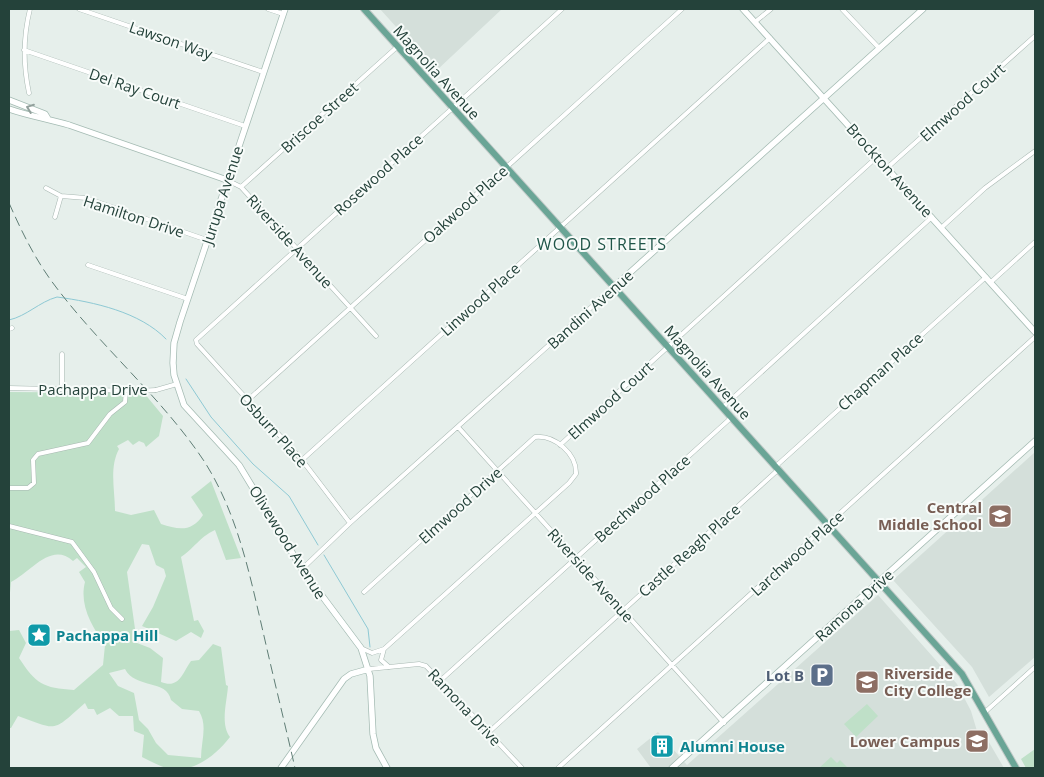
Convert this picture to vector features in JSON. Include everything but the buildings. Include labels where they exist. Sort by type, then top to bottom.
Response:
[{"type":"main road","name":"Magnolia Avenue","points":[[364,9],[962,674],[1015,768]]},
{"type":"street","points":[[29,93],[24,70],[24,50],[30,9]]},
{"type":"street","name":"Lawson Way","points":[[80,9],[263,72]]},
{"type":"street","points":[[268,9],[284,11]]},
{"type":"street","name":"Rosewood Place","points":[[196,340],[562,9]]},
{"type":"street","name":"Oakwood Place","points":[[248,400],[682,9]]},
{"type":"street","name":"Brockton Avenue","points":[[744,9],[1035,332]]},
{"type":"street","points":[[755,22],[771,9]]},
{"type":"street","points":[[842,9],[879,48]]},
{"type":"street","name":"Bandini Avenue","points":[[302,569],[350,523],[923,9]]},
{"type":"street","name":"Jurupa Avenue","points":[[177,384],[173,364],[174,343],[284,11]]},
{"type":"street","name":"Elmwood Court","points":[[888,167],[1035,36]]},
{"type":"street","name":"Linwood Place","points":[[302,460],[770,38]]},
{"type":"street","name":"Briscoe Street","points":[[242,187],[397,47]]},
{"type":"street","name":"Del Ray Court","points":[[24,50],[245,126]]},
{"type":"street","name":"Riverside Avenue","points":[[9,100],[45,114],[48,119]]},
{"type":"street","name":"Riverside Avenue","points":[[9,108],[40,120],[48,119],[227,180],[242,187],[376,336]]},
{"type":"street","points":[[941,228],[984,188],[1035,151]]},
{"type":"street","name":"Elmwood Court","points":[[384,649],[569,483],[576,474],[574,458],[560,445],[878,156]]},
{"type":"street","name":"Hamilton Drive","points":[[46,188],[61,196],[86,198],[207,240]]},
{"type":"street","points":[[55,217],[61,196]]},
{"type":"street","points":[[723,407],[932,217]]},
{"type":"street","points":[[991,282],[1035,242]]},
{"type":"street","points":[[88,265],[188,299]]},
{"type":"street","name":"Chapman Place","points":[[777,468],[986,276]]},
{"type":"street","name":"Larchwood Place","points":[[558,768],[1035,337]]},
{"type":"street","name":"Osburn Place","points":[[196,340],[196,344],[302,460],[350,523]]},
{"type":"street","points":[[62,354],[62,389]]},
{"type":"street","name":"Pachappa Drive","points":[[9,388],[138,391],[156,390],[177,384]]},
{"type":"street","name":"Olivewood Avenue","points":[[177,384],[184,405],[239,465],[302,569],[361,648],[369,669],[373,734],[376,748],[387,768]]},
{"type":"street","points":[[9,488],[28,488],[34,483],[33,460],[38,454],[88,444],[106,419],[124,402],[126,391]]},
{"type":"street","name":"Beechwood Place","points":[[441,680],[732,417]]},
{"type":"street","name":"Riverside Avenue","points":[[458,427],[724,722]]},
{"type":"street","name":"Elmwood Drive","points":[[364,592],[535,437],[548,437],[560,445]]},
{"type":"street","name":"Ramona Drive","points":[[672,768],[1035,441]]},
{"type":"street","name":"Castle Reagh Place","points":[[489,732],[777,468]]},
{"type":"street","points":[[9,526],[72,542],[94,572],[111,608],[122,619]]},
{"type":"street","points":[[361,648],[372,653],[384,649]]},
{"type":"street","points":[[384,649],[381,660],[389,667]]},
{"type":"street","name":"Ramona Drive","points":[[369,669],[422,664],[430,669],[522,768]]},
{"type":"street","points":[[984,713],[1035,666]]},
{"type":"street","points":[[281,768],[344,679],[358,671],[369,669]]},
{"type":"shaded area","points":[[380,9],[502,9],[436,71]]},
{"type":"shaded area","name":"Central Middle School","points":[[1035,452],[1035,657],[989,697],[972,667],[893,580]]},
{"type":"shaded area","name":"Riverside City College","points":[[878,595],[957,684],[971,711],[977,731],[983,732],[1004,768],[651,768],[637,749],[658,732],[687,765]]},
{"type":"green space","points":[[9,392],[144,393],[163,416],[159,436],[146,447],[144,443],[139,441],[133,445],[128,440],[117,446],[119,449],[113,471],[115,511],[131,515],[154,510],[161,524],[174,528],[190,527],[199,521],[203,515],[191,497],[211,481],[241,558],[226,560],[215,530],[204,536],[181,557],[194,621],[198,620],[204,631],[201,638],[191,632],[176,641],[142,626],[153,607],[166,576],[164,569],[156,565],[149,545],[142,544],[127,572],[137,643],[150,648],[163,658],[161,682],[167,684],[176,682],[191,661],[199,660],[213,644],[221,647],[226,685],[228,686],[225,726],[230,737],[203,762],[194,766],[177,769],[164,767],[142,757],[144,735],[134,731],[133,716],[119,716],[110,708],[97,715],[94,709],[88,709],[85,703],[60,724],[54,726],[41,724],[18,716],[11,728],[9,728],[9,631],[19,630],[26,643],[19,658],[30,674],[41,683],[55,688],[74,690],[103,665],[105,645],[91,623],[85,607],[85,582],[79,572],[86,567],[77,558],[73,561],[65,556],[57,555],[49,556],[41,561],[11,582],[9,603]],"holes":[[[125,669],[130,675],[143,682],[164,689],[171,700],[182,709],[199,711],[204,728],[201,758],[168,755],[156,743],[148,729],[139,720],[134,693],[118,686],[109,673]]]},
{"type":"green space","points":[[867,704],[878,716],[856,737],[844,724]]},
{"type":"green space","points":[[1035,749],[1035,768],[1026,768],[1021,759]]},
{"type":"green space","points":[[831,757],[837,763],[840,760],[848,768],[819,768]]},
{"type":"waterway","points":[[9,320],[57,297],[101,305],[130,315],[166,339]]},
{"type":"waterway","points":[[186,379],[211,417],[253,464],[289,496],[318,545]]},
{"type":"waterway","points":[[324,555],[368,629],[370,647]]},
{"type":"railway","points":[[9,203],[38,261],[50,279],[68,303],[187,437],[216,481],[242,546],[295,768]]},
{"type":"place","name":"Central Middle School","points":[[1000,516]]},
{"type":"place","name":"Pachappa Hill","points":[[39,635]]},
{"type":"place","name":"Lot B","points":[[822,675]]},
{"type":"place","name":"Riverside City College","points":[[867,682]]},
{"type":"place","name":"Lower Campus","points":[[977,741]]},
{"type":"place","name":"Alumni House","points":[[662,746]]},
{"type":"district","name":"WOOD STREETS","points":[[602,244]]}]
